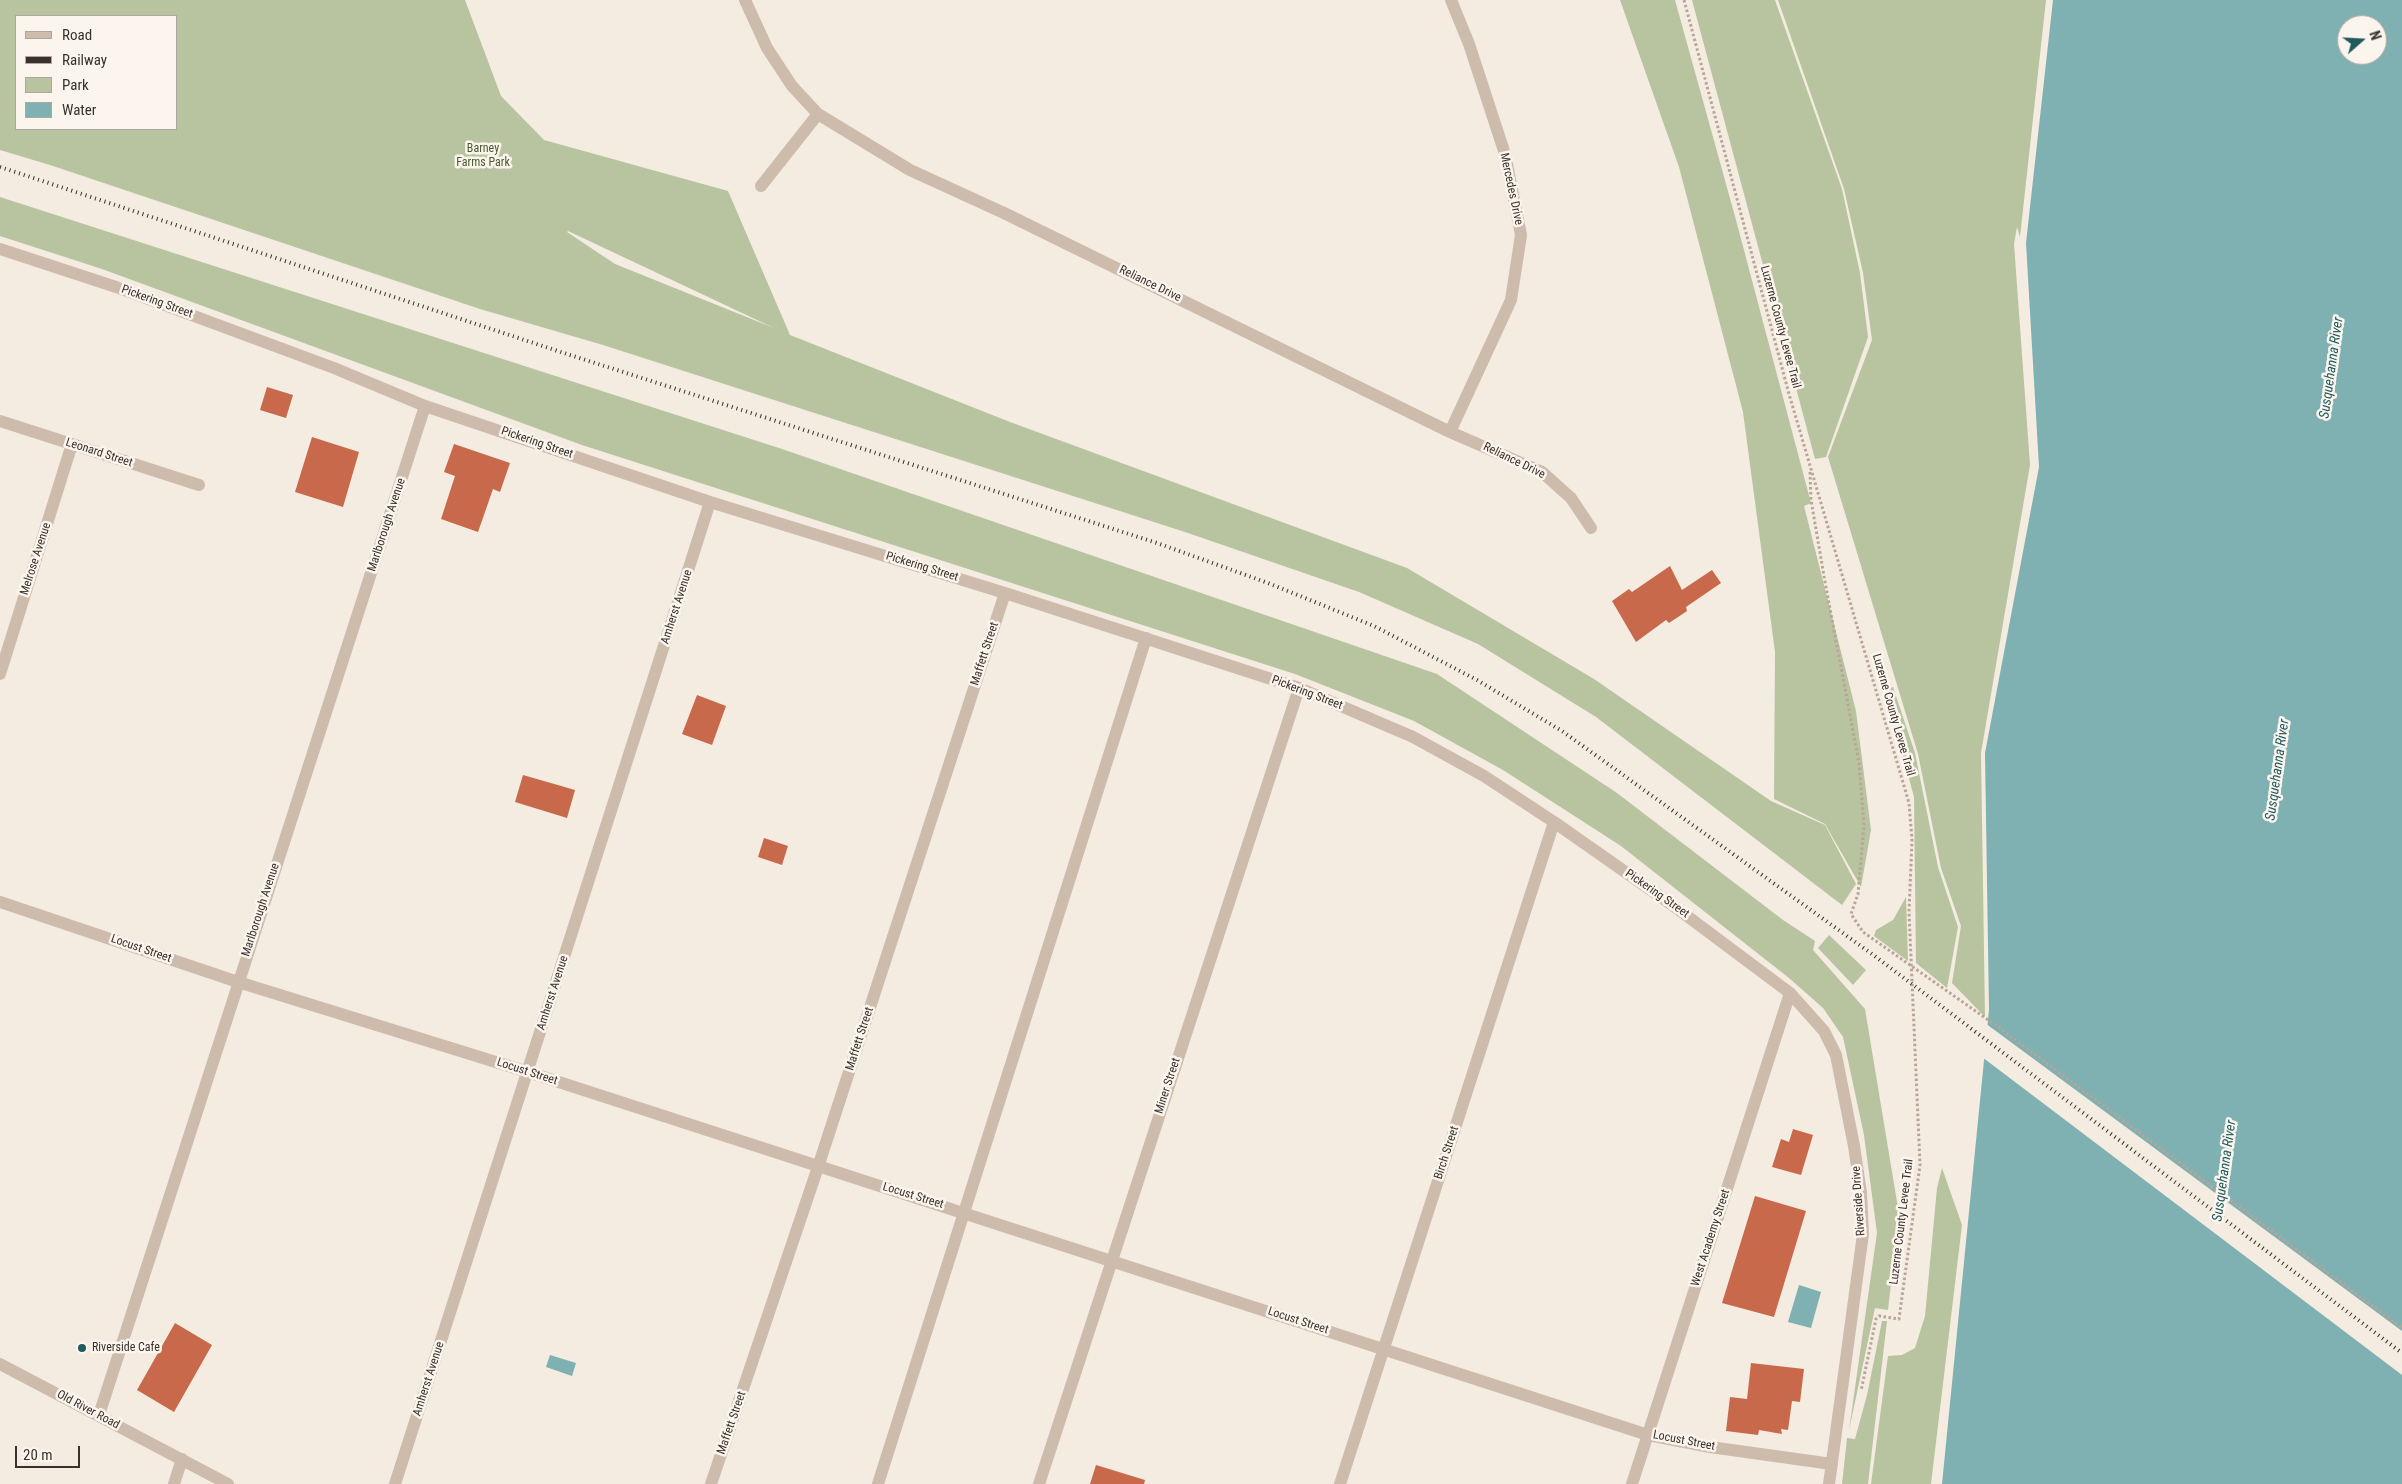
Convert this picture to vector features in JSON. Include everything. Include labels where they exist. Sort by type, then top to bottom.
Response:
[{"type":"street","name":"Reliance Drive","points":[[744,0],[767,48],[787,78],[818,114],[910,170],[1004,212],[1450,432],[1542,472],[1571,498],[1591,528]]},
{"type":"street","name":"Mercedes Drive","points":[[1450,432],[1511,300],[1521,235],[1505,154],[1469,44],[1451,0]]},
{"type":"street","points":[[761,186],[818,114]]},
{"type":"street","name":"Pickering Street","points":[[0,249],[116,287],[334,368],[425,406],[710,502],[1005,593],[1300,688],[1413,736],[1484,776],[1554,822],[1671,904],[1790,993]]},
{"type":"street","name":"Marlborough Avenue","points":[[99,1415],[425,406]]},
{"type":"street","name":"Leonard Street","points":[[0,422],[198,485]]},
{"type":"street","name":"Melrose Avenue","points":[[0,674],[72,444]]},
{"type":"street","name":"Amherst Avenue","points":[[395,1484],[710,502]]},
{"type":"street","name":"Maffett Street","points":[[711,1484],[818,1166],[1005,593]]},
{"type":"street","points":[[878,1484],[1146,638]]},
{"type":"street","name":"Miner Street","points":[[1039,1484],[1300,688]]},
{"type":"street","name":"Birch Street","points":[[1340,1484],[1554,822]]},
{"type":"street","name":"Locust Street","points":[[0,902],[238,982],[528,1072],[1648,1435],[1710,1447],[1832,1464]]},
{"type":"street","name":"West Academy Street","points":[[1632,1484],[1790,993]]},
{"type":"street","name":"Riverside Drive","points":[[1790,993],[1824,1031],[1836,1055],[1861,1193],[1863,1234],[1830,1484]]},
{"type":"street","name":"Old River Road","points":[[0,1364],[228,1484]]},
{"type":"street","points":[[174,1484],[182,1459]]},
{"type":"path","name":"Luzerne County Levee Trail","points":[[1684,0],[1789,394],[1909,802],[1912,840],[1909,912],[1920,1165],[1899,1319],[1879,1316],[1876,1319],[1860,1394]]},
{"type":"path","points":[[1810,466],[1811,500],[1824,582],[1859,762],[1864,824],[1858,894],[1851,914],[1863,932],[1994,1024],[2402,1328]]},
{"type":"green space","name":"Barney Farms Park","points":[[0,0],[465,0],[501,96],[544,140],[728,191],[790,335],[1010,422],[1407,568],[1594,679],[1771,801],[1825,825],[1856,884],[1842,905],[1596,717],[1478,644],[1359,592],[1185,532],[603,345],[480,309],[0,150]],"holes":[[[568,231],[774,328],[615,264]]]},
{"type":"green space","points":[[1620,0],[1675,0],[1736,220],[1811,503],[1804,506],[1856,711],[1871,830],[1861,887],[1825,824],[1774,799],[1775,652],[1743,412],[1679,167]]},
{"type":"green space","points":[[1692,0],[1775,0],[1842,189],[1860,273],[1868,337],[1826,457],[1815,459]]},
{"type":"green space","points":[[1778,0],[2046,0],[2020,237],[2017,227],[2014,244],[2030,465],[1981,753],[1985,1017],[1952,983],[1961,926],[1941,868],[1918,754],[1828,457],[1872,340],[1863,273],[1844,189]]},
{"type":"green space","points":[[0,197],[782,449],[1437,674],[1617,793],[1783,920],[1815,941],[1813,950],[1865,1009],[1899,1214],[1888,1310],[1875,1308],[1849,1430],[1877,1233],[1864,1135],[1843,1037],[1823,1008],[1789,978],[1621,846],[1503,770],[1414,721],[1295,674],[582,445],[102,269],[0,236]]},
{"type":"green space","points":[[1893,687],[1915,753],[1938,867],[1958,927],[1947,988],[1916,963],[1914,797],[1885,690]]},
{"type":"green space","points":[[1906,897],[1908,961],[1874,936],[1876,930],[1893,920]]},
{"type":"green space","points":[[1829,935],[1866,970],[1853,985],[1818,948]]},
{"type":"green space","points":[[1942,1168],[1962,1225],[1931,1484],[1871,1484],[1888,1356],[1902,1355],[1915,1348],[1925,1316],[1937,1188]]},
{"type":"green space","points":[[1882,1321],[1887,1321],[1868,1484],[1842,1484],[1847,1438],[1855,1439],[1867,1395]]},
{"type":"water","name":"Susquehanna River","points":[[2053,0],[2402,0],[2402,1484],[1942,1484],[1989,1010],[1985,753],[2039,467],[2026,243]]},
{"type":"water","points":[[1799,1285],[1821,1292],[1811,1328],[1788,1322]]},
{"type":"water","points":[[550,1355],[576,1363],[572,1376],[546,1367]]},
{"type":"pier","points":[[1985,1023],[2402,1331],[2402,1375],[1982,1057]]},
{"type":"building","points":[[267,387],[293,395],[286,418],[260,410]]},
{"type":"building","points":[[312,437],[359,452],[343,507],[295,492]]},
{"type":"building","points":[[454,444],[510,463],[500,492],[493,489],[478,532],[441,519],[455,476],[444,472]]},
{"type":"building","points":[[1670,566],[1682,590],[1712,570],[1721,583],[1686,607],[1687,611],[1669,623],[1666,620],[1636,642],[1612,601],[1629,589],[1632,592]]},
{"type":"building","points":[[697,695],[726,706],[712,745],[682,734]]},
{"type":"building","points":[[523,775],[575,790],[567,818],[515,802]]},
{"type":"building","points":[[764,838],[788,846],[782,865],[758,857]]},
{"type":"building","points":[[1793,1129],[1813,1135],[1801,1175],[1772,1167],[1781,1139],[1789,1142]]},
{"type":"building","points":[[1755,1196],[1806,1211],[1774,1317],[1722,1303]]},
{"type":"building","points":[[175,1323],[212,1345],[174,1412],[137,1390]]},
{"type":"building","points":[[1751,1363],[1804,1369],[1800,1402],[1792,1401],[1788,1430],[1781,1429],[1782,1434],[1759,1430],[1758,1435],[1726,1431],[1730,1397],[1747,1399]]},
{"type":"building","points":[[1096,1465],[1145,1480],[1144,1484],[1090,1484]]},
{"type":"railway","points":[[0,167],[570,355],[1157,543],[1268,583],[1374,626],[1477,680],[1562,731],[1872,954],[2402,1353]]},
{"type":"place","name":"Riverside Cafe","points":[[82,1348]]}]
